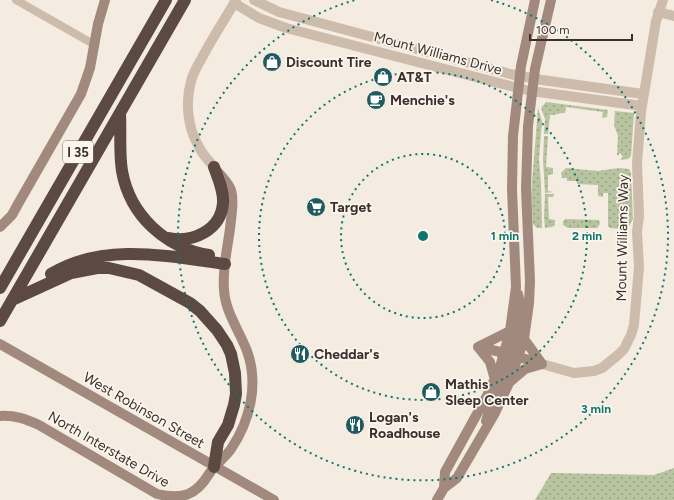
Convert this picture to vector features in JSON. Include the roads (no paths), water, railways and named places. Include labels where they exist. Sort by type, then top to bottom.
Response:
[{"type":"highway","name":"I 35","points":[[0,288],[166,0]]},
{"type":"highway","name":"I 35","points":[[0,321],[185,0]]},
{"type":"highway","points":[[120,112],[122,171],[126,185],[138,211],[163,237],[186,249],[225,261]]},
{"type":"highway","points":[[163,237],[176,240],[186,240],[196,237],[204,233],[216,221],[223,204],[222,191],[214,167]]},
{"type":"highway","points":[[12,300],[57,270],[70,264],[96,257],[131,254],[225,261]]},
{"type":"highway","points":[[12,300],[71,273],[97,268],[109,268],[139,275],[190,303],[200,311],[217,330],[227,345],[231,354],[235,373],[236,388],[234,405],[228,425],[218,442],[214,466]]},
{"type":"main road","points":[[0,228],[12,215],[73,110],[87,78],[98,24],[105,0]]},
{"type":"main road","points":[[444,488],[444,472],[481,408],[495,380],[505,353],[510,331],[516,285],[512,158],[515,110],[519,76],[529,24],[536,0]]},
{"type":"main road","points":[[437,500],[444,488],[457,478],[483,434],[510,382],[524,339],[529,303],[530,281],[526,164],[528,126],[533,78],[551,0]]},
{"type":"main road","name":"North Interstate Drive","points":[[0,416],[25,418],[166,498],[180,499],[195,492],[202,486],[214,466],[231,450],[238,438],[246,421],[253,392],[253,378],[247,352],[233,324],[226,301],[223,279],[233,203],[231,189],[214,167]]},
{"type":"main road","points":[[516,285],[521,307],[514,349],[515,354],[518,357],[542,364]]},
{"type":"main road","points":[[478,347],[510,331]]},
{"type":"main road","points":[[524,339],[542,364]]},
{"type":"main road","name":"West Robinson Street","points":[[0,344],[274,500]]},
{"type":"main road","points":[[478,347],[505,353],[509,360],[508,368],[490,407],[483,434]]},
{"type":"main road","points":[[478,347],[490,362],[495,380]]},
{"type":"main road","points":[[510,382],[525,370],[542,364]]},
{"type":"street","points":[[16,0],[94,45]]},
{"type":"street","name":"Mount Williams Drive","points":[[254,0],[286,14],[519,76],[643,94]]},
{"type":"street","points":[[643,94],[658,12],[663,0]]},
{"type":"street","name":"Mount Williams Drive","points":[[235,1],[259,18],[286,28],[518,88],[642,106]]},
{"type":"street","name":"North Interstate Drive","points":[[214,167],[199,147],[192,130],[188,116],[189,89],[192,77],[235,1]]},
{"type":"street","points":[[658,12],[674,16]]},
{"type":"street","name":"Mount Williams Way","points":[[542,364],[574,373],[594,371],[602,368],[618,355],[624,349],[631,335],[634,325],[639,267],[637,163],[643,94]]},
{"type":"place","name":"Discount Tire","points":[[272,62]]},
{"type":"place","name":"AT&T","points":[[383,77]]},
{"type":"place","name":"Menchie's","points":[[376,100]]},
{"type":"place","name":"Target","points":[[316,207]]},
{"type":"place","name":"Cheddar's","points":[[300,354]]},
{"type":"place","name":"Mathis Sleep Center","points":[[431,392]]},
{"type":"place","name":"Logan's Roadhouse","points":[[355,425]]}]
